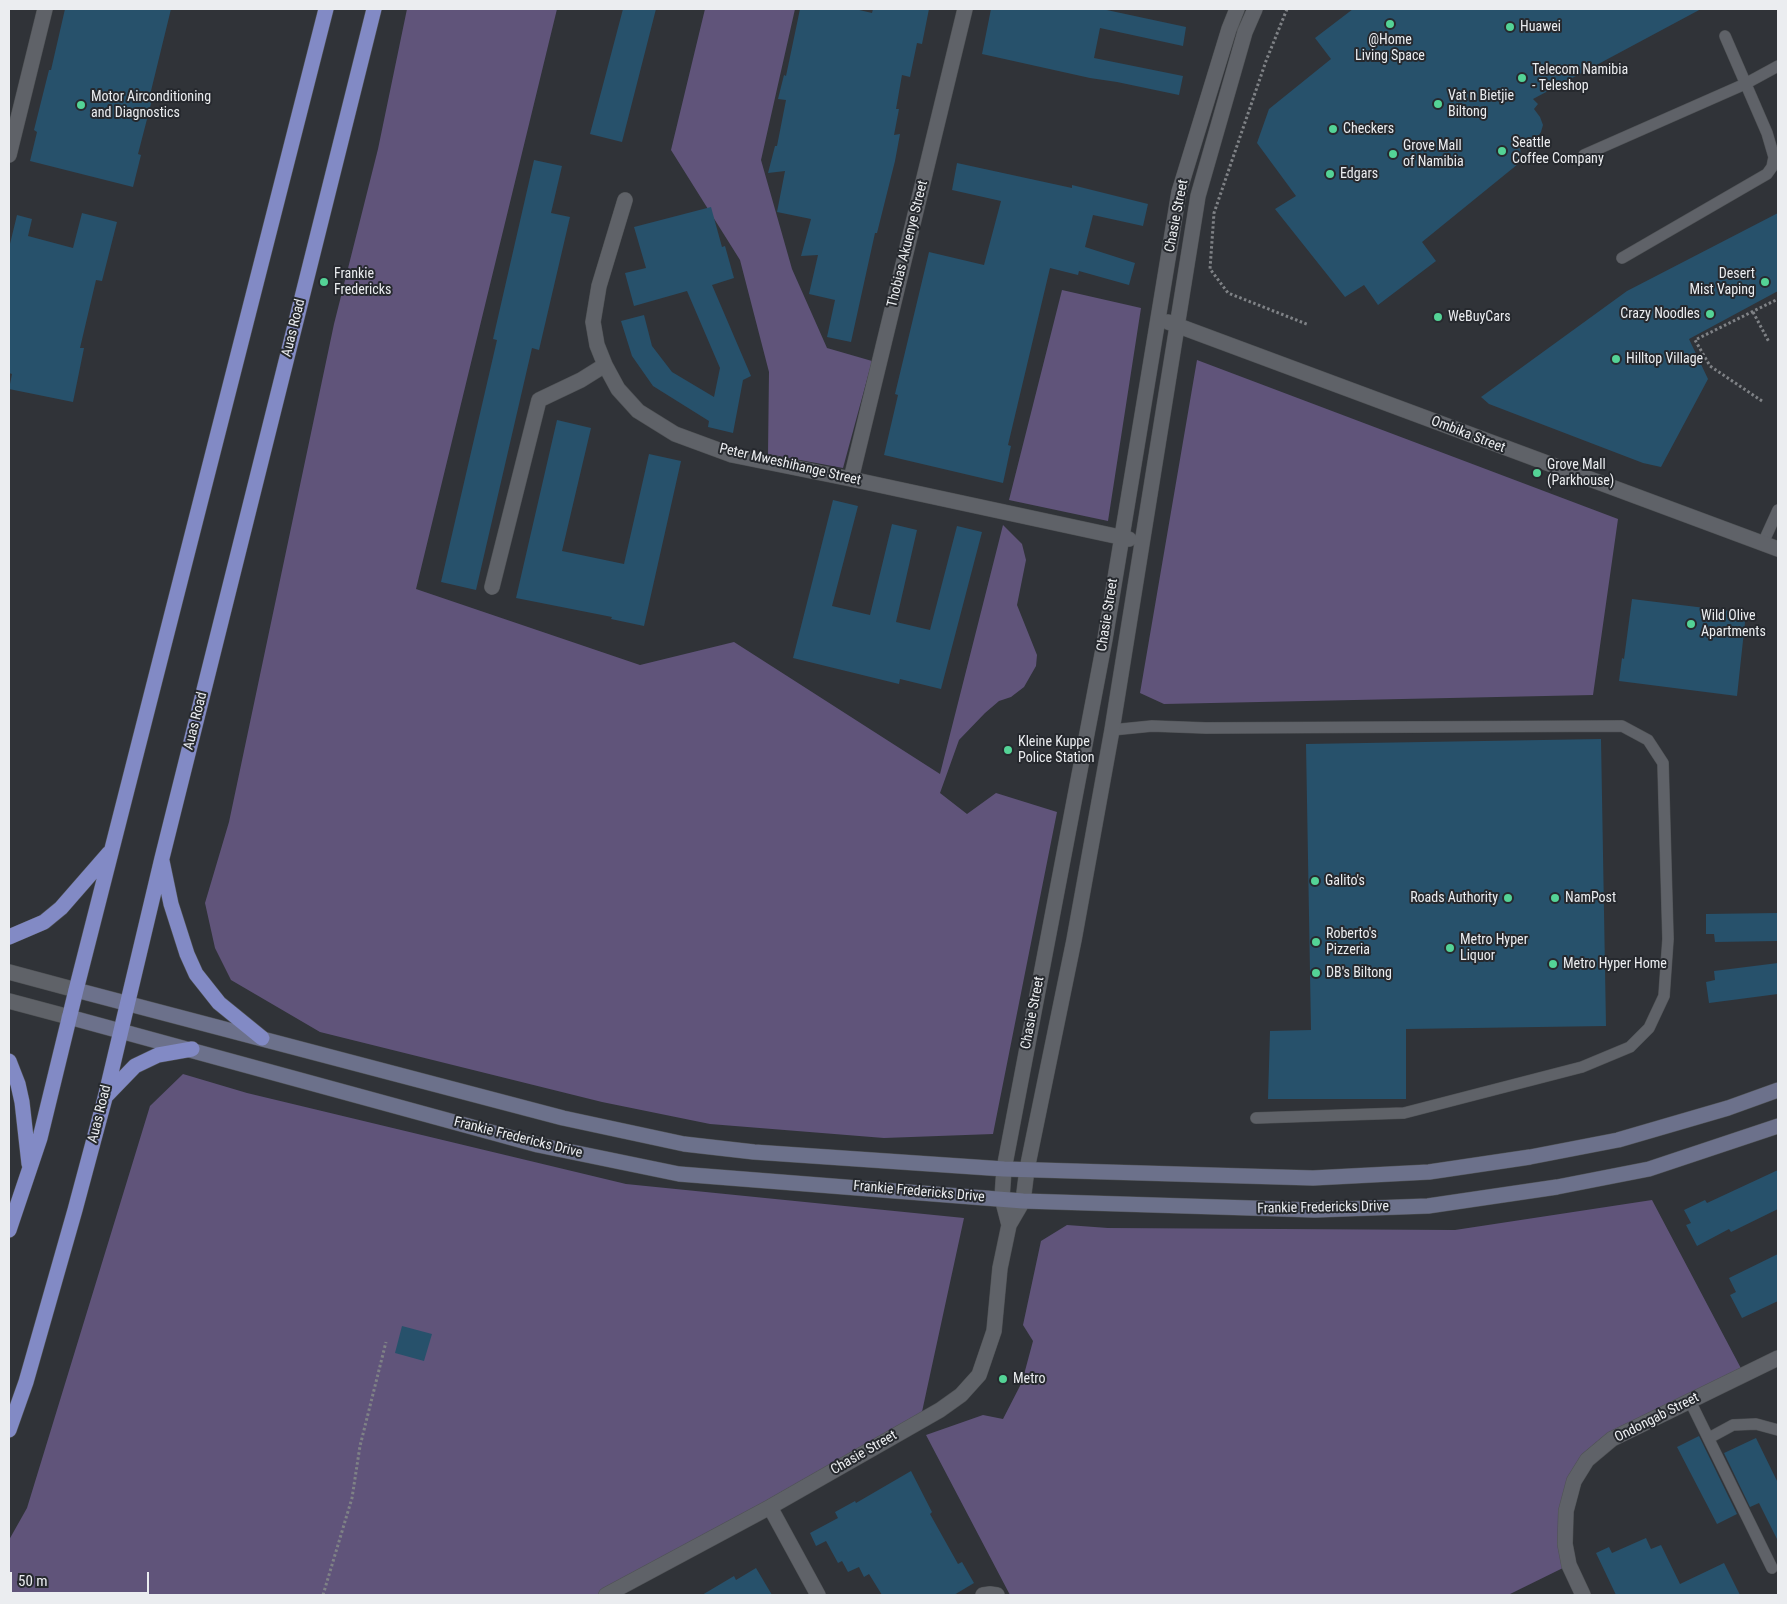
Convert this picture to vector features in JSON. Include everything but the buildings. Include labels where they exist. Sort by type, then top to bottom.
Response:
[{"type":"highway","points":[[9,1230],[40,1138],[69,1017],[326,9]]},
{"type":"highway","name":"Auas Road","points":[[9,1430],[29,1372],[105,1098],[126,1003],[374,9]]},
{"type":"highway","points":[[9,937],[44,922],[61,908],[111,852]]},
{"type":"highway","points":[[162,858],[172,904],[187,954],[196,974],[219,1003],[262,1038]]},
{"type":"highway","points":[[105,1098],[135,1066],[158,1055],[192,1049]]},
{"type":"highway","points":[[9,1061],[18,1084],[22,1102],[30,1168]]},
{"type":"main road","name":"Frankie Fredericks Drive","points":[[76,990],[563,1118],[684,1144],[754,1152],[1004,1169],[1313,1178],[1429,1172],[1530,1157],[1618,1140],[1728,1108],[1778,1090]]},
{"type":"main road","name":"Frankie Fredericks Drive","points":[[69,1017],[192,1049],[538,1146],[679,1174],[1023,1201],[1315,1210],[1428,1206],[1557,1187],[1649,1169],[1778,1126]]},
{"type":"street","points":[[9,155],[45,9]]},
{"type":"street","name":"Thobias Akuenye Street","points":[[851,479],[964,9]]},
{"type":"street","name":"Chasie Street","points":[[606,1595],[770,1507],[940,1410],[961,1395],[979,1375],[994,1331],[1000,1268],[1008,1225],[1023,1201],[1027,1169],[1074,940],[1112,730],[1198,196],[1245,32],[1254,12],[1235,9],[1179,192],[1120,537],[1105,639],[1004,1169],[1002,1198],[1008,1225]]},
{"type":"street","name":"Peter Mweshihange Street","points":[[625,200],[599,286],[593,322],[597,345],[605,365],[618,389],[638,411],[675,434],[732,455],[1142,542]]},
{"type":"street","name":"Ombika Street","points":[[1158,320],[1177,325],[1778,549]]},
{"type":"street","points":[[492,587],[539,400],[581,380],[605,365]]},
{"type":"street","points":[[9,972],[76,990]]},
{"type":"street","points":[[9,1001],[69,1017]]},
{"type":"street","name":"Ondongab Street","points":[[1583,1595],[1569,1566],[1565,1544],[1566,1511],[1574,1482],[1587,1460],[1612,1439],[1778,1358]]},
{"type":"street","points":[[770,1507],[818,1595]]},
{"type":"street","points":[[983,1595],[997,1595]]},
{"type":"lane","points":[[1622,258],[1767,174],[1772,167],[1774,157],[1767,133],[1725,36]]},
{"type":"lane","points":[[1584,155],[1745,84],[1778,66]]},
{"type":"lane","points":[[1763,542],[1778,510]]},
{"type":"lane","points":[[1112,730],[1152,726],[1206,728],[1622,726],[1648,740],[1663,763],[1668,939],[1664,996],[1649,1028],[1630,1047],[1582,1067],[1404,1113],[1256,1118]]},
{"type":"lane","points":[[1690,1401],[1772,1568]]},
{"type":"lane","points":[[1709,1438],[1733,1425],[1756,1424],[1778,1430]]},
{"type":"path","points":[[1287,9],[1266,61],[1214,213],[1210,269],[1228,293],[1309,325]]},
{"type":"path","points":[[1762,401],[1710,366],[1695,340],[1778,299]]},
{"type":"path","points":[[1752,312],[1769,342]]},
{"type":"path","points":[[323,1595],[352,1498],[360,1446],[386,1342]]},
{"type":"shaded area","points":[[407,9],[557,9],[416,589],[640,665],[734,642],[940,774],[1003,525],[1022,544],[1026,560],[1017,605],[1037,655],[1036,666],[1024,687],[1011,697],[999,701],[959,740],[940,793],[967,814],[996,793],[1057,812],[993,1134],[884,1138],[710,1124],[602,1102],[320,1032],[231,980],[215,948],[205,903],[229,822],[334,324],[378,149]]},
{"type":"shaded area","points":[[705,9],[795,9],[761,160],[792,269],[827,348],[872,361],[843,468],[768,454],[769,372],[740,260],[671,150]]},
{"type":"shaded area","points":[[1062,290],[1141,308],[1108,521],[1009,500]]},
{"type":"shaded area","points":[[1197,360],[1618,519],[1593,695],[1164,704],[1140,693]]},
{"type":"shaded area","points":[[183,1074],[247,1093],[626,1184],[964,1218],[920,1421],[605,1595],[9,1595],[9,1540],[27,1508],[150,1106]]},
{"type":"shaded area","points":[[1652,1200],[1744,1374],[1612,1439],[1574,1482],[1569,1565],[1508,1595],[1010,1595],[926,1435],[983,1415],[1003,1419],[1022,1382],[1033,1341],[1023,1325],[1041,1241],[1067,1225],[1108,1228],[1455,1230]]},
{"type":"place","name":"@Home Living Space","points":[[1390,24]]},
{"type":"place","name":"Huawei","points":[[1510,27]]},
{"type":"place","name":"Telecom Namibia - Teleshop","points":[[1522,78]]},
{"type":"place","name":"Vat n Bietjie Biltong","points":[[1438,104]]},
{"type":"place","name":"Motor Airconditioning and Diagnostics","points":[[81,105]]},
{"type":"place","name":"Checkers","points":[[1333,129]]},
{"type":"place","name":"Seattle Coffee Company","points":[[1502,151]]},
{"type":"place","name":"Grove Mall of Namibia","points":[[1393,154]]},
{"type":"place","name":"Edgars","points":[[1330,174]]},
{"type":"place","name":"Frankie Fredericks","points":[[324,282]]},
{"type":"place","name":"Desert Mist Vaping","points":[[1765,282]]},
{"type":"place","name":"Crazy Noodles","points":[[1710,314]]},
{"type":"place","name":"WeBuyCars","points":[[1438,317]]},
{"type":"place","name":"Hilltop Village","points":[[1616,359]]},
{"type":"place","name":"Grove Mall (Parkhouse)","points":[[1537,473]]},
{"type":"place","name":"Wild Olive Apartments","points":[[1691,624]]},
{"type":"place","name":"Kleine Kuppe Police Station","points":[[1008,750]]},
{"type":"place","name":"Galito's","points":[[1315,881]]},
{"type":"place","name":"Roads Authority","points":[[1508,898]]},
{"type":"place","name":"NamPost","points":[[1555,898]]},
{"type":"place","name":"Roberto's Pizzeria","points":[[1316,942]]},
{"type":"place","name":"Metro Hyper Liquor","points":[[1450,948]]},
{"type":"place","name":"Metro Hyper Home","points":[[1553,964]]},
{"type":"place","name":"DB's Biltong","points":[[1316,973]]},
{"type":"place","name":"Metro","points":[[1003,1379]]}]
